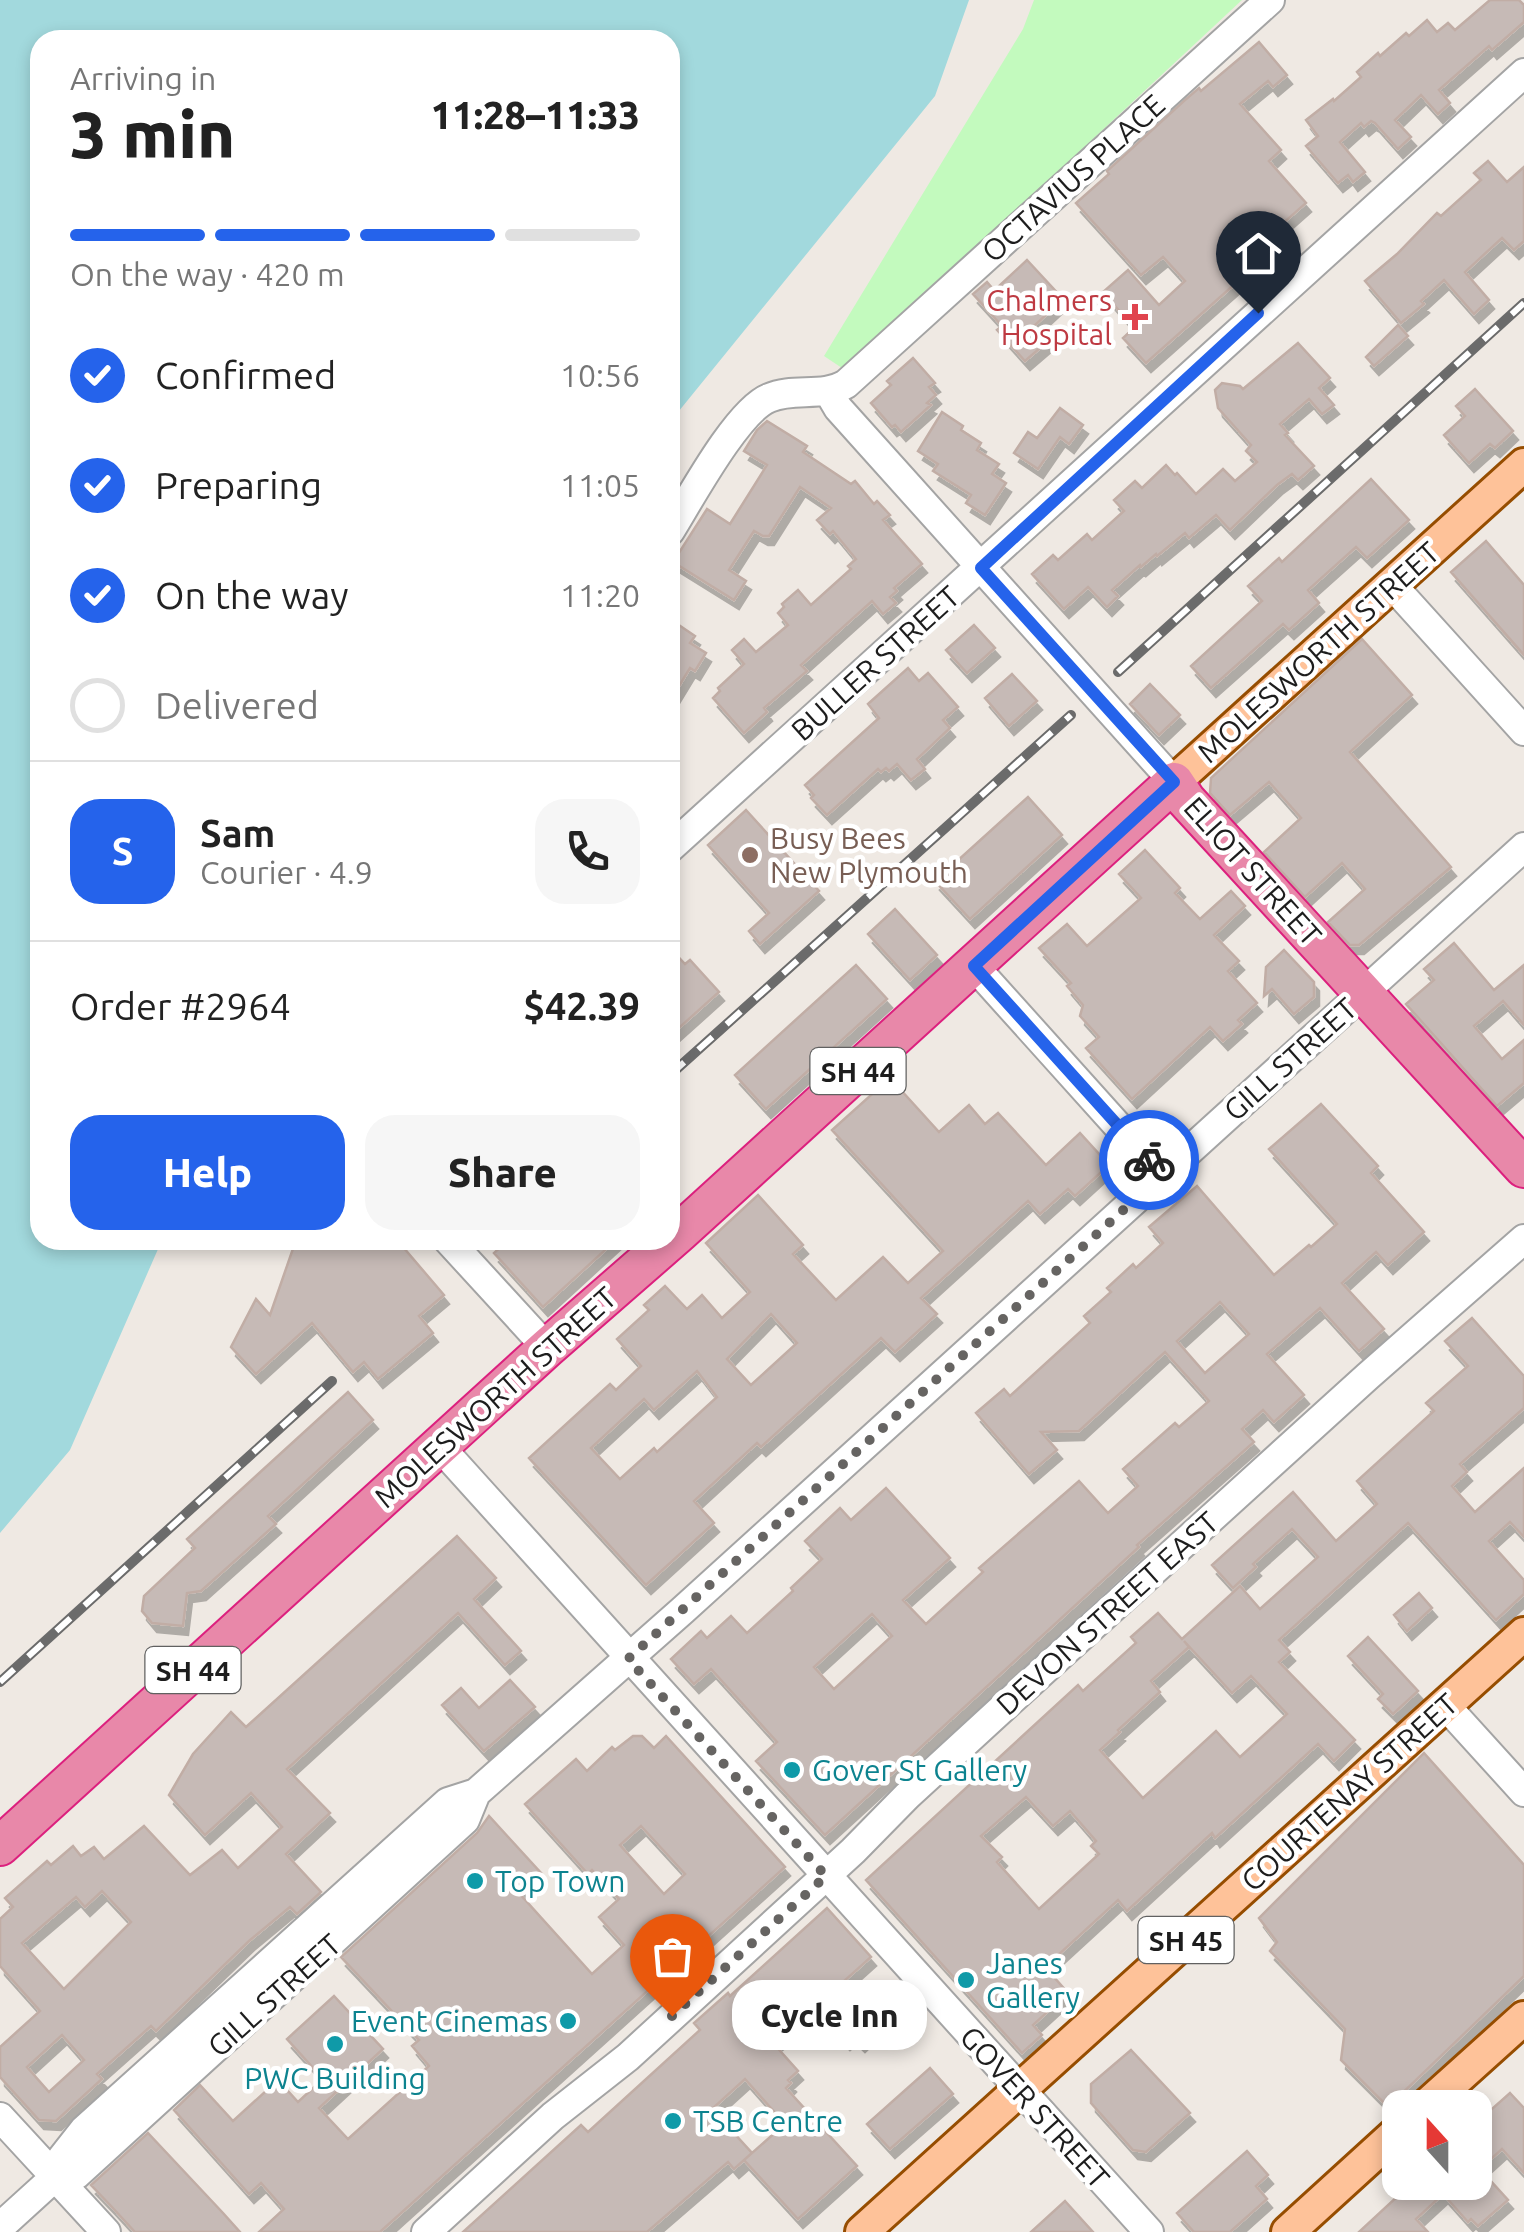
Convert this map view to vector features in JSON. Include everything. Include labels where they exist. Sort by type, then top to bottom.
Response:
[{"type":"highway","name":"MOLESWORTH STREET","points":[[680,1232],[1174,782]]},
{"type":"highway","name":"ELIOT STREET","points":[[1174,782],[1186,800],[1524,1168]]},
{"type":"highway","name":"MOLESWORTH STREET","points":[[0,1846],[659,1250]]},
{"type":"main road","name":"MOLESWORTH STREET","points":[[1174,782],[1524,465]]},
{"type":"main road","name":"COURTENAY STREET","points":[[862,2232],[1524,1634]]},
{"type":"main road","points":[[1444,2090],[1524,2018]]},
{"type":"main road","points":[[1288,2232],[1382,2146]]},
{"type":"street","name":"OCTAVIUS PLACE","points":[[828,391],[846,384],[1270,0]]},
{"type":"street","name":"BULLER STREET","points":[[680,839],[1524,73]]},
{"type":"street","points":[[680,514],[735,428],[753,407],[780,394],[828,391]]},
{"type":"street","name":"ELIOT STREET","points":[[828,391],[838,408],[1174,782]]},
{"type":"street","points":[[1392,585],[1524,731]]},
{"type":"street","name":"GILL STREET","points":[[0,2227],[56,2177],[76,2175],[465,1820],[476,1793],[1524,847]]},
{"type":"street","points":[[974,966],[1162,1175]]},
{"type":"street","name":"DEVON STREET EAST","points":[[426,2232],[552,2116],[628,2057],[1054,1661],[1524,1240]]},
{"type":"street","points":[[457,1250],[547,1348]]},
{"type":"street","name":"GOVER STREET","points":[[440,1447],[1149,2232]]},
{"type":"street","points":[[1444,1705],[1524,1792]]},
{"type":"street","points":[[0,2117],[106,2232]]},
{"type":"green space","points":[[1034,0],[1242,0],[845,370],[824,356],[1023,29]]},
{"type":"water","points":[[0,0],[969,0],[935,96],[680,410],[680,30],[30,30],[30,1250],[158,1250],[70,1450],[0,1533]]},
{"type":"building","points":[[1490,0],[1519,0],[1524,5],[1524,22],[1492,50],[1489,46],[1439,90],[1450,103],[1438,114],[1421,95],[1395,120],[1411,137],[1398,149],[1375,123],[1371,121],[1364,127],[1361,123],[1340,142],[1365,172],[1353,182],[1348,175],[1338,183],[1306,146],[1318,136],[1306,120],[1334,101],[1361,77],[1357,72],[1406,33],[1409,36],[1427,20],[1437,32],[1448,23],[1455,30]]},
{"type":"building","name":"Chalmers Hospital","points":[[1259,42],[1287,75],[1273,87],[1268,81],[1240,104],[1281,150],[1269,161],[1306,203],[1272,233],[1281,243],[1146,363],[1123,338],[1134,328],[1103,292],[1128,270],[1159,305],[1185,281],[1163,257],[1141,275],[1076,203],[1185,100]]},
{"type":"building","points":[[1488,161],[1507,182],[1524,167],[1524,241],[1514,250],[1502,238],[1465,272],[1489,300],[1474,314],[1444,280],[1401,323],[1365,281],[1437,213],[1441,216],[1481,180],[1474,173]]},
{"type":"building","points":[[1027,260],[1063,299],[1034,326],[1047,342],[1025,361],[997,330],[1002,326],[973,294],[987,282],[997,288]]},
{"type":"building","points":[[1398,325],[1408,336],[1374,366],[1366,357]]},
{"type":"building","points":[[1298,343],[1330,378],[1319,388],[1334,405],[1322,414],[1309,399],[1280,424],[1288,433],[1285,435],[1314,466],[1298,480],[1292,474],[1277,485],[1230,530],[1216,515],[1189,538],[1185,533],[1112,590],[1118,596],[1107,607],[1088,587],[1064,609],[1032,574],[1053,555],[1058,560],[1087,534],[1092,540],[1124,511],[1114,500],[1135,481],[1142,488],[1166,465],[1196,494],[1223,469],[1235,481],[1257,462],[1246,451],[1251,445],[1218,408],[1215,390],[1222,383],[1243,389]]},
{"type":"building","points":[[913,358],[935,383],[929,387],[936,395],[927,403],[931,405],[901,432],[871,403],[891,385],[887,381]]},
{"type":"building","points":[[1475,389],[1513,431],[1495,448],[1490,444],[1469,463],[1444,435],[1465,416],[1456,406]]},
{"type":"building","points":[[1060,408],[1083,425],[1069,444],[1060,437],[1038,469],[1014,453],[1028,432],[1037,438]]},
{"type":"building","points":[[942,412],[981,443],[977,450],[999,464],[992,474],[1006,483],[985,515],[966,503],[971,495],[933,471],[938,464],[918,451]]},
{"type":"building","points":[[767,421],[807,446],[803,452],[851,484],[855,481],[874,504],[877,501],[890,515],[883,520],[922,564],[894,588],[897,591],[890,597],[896,603],[883,614],[872,601],[801,665],[807,671],[764,708],[767,712],[744,733],[713,698],[720,691],[718,688],[744,664],[732,650],[744,639],[756,652],[788,625],[778,613],[784,607],[782,604],[798,590],[811,605],[851,569],[848,566],[856,559],[833,531],[830,534],[817,520],[831,508],[800,487],[769,536],[754,531],[729,570],[746,581],[734,600],[680,566],[680,551],[707,509],[730,524],[767,465],[744,451]]},
{"type":"building","points":[[1371,479],[1409,520],[1367,558],[1356,547],[1308,590],[1319,603],[1289,630],[1283,624],[1211,688],[1191,666],[1262,601],[1248,586],[1279,558],[1282,562]]},
{"type":"building","points":[[1486,541],[1524,585],[1524,655],[1451,572]]},
{"type":"building","points":[[974,625],[995,648],[967,673],[946,650]]},
{"type":"building","points":[[680,626],[695,636],[690,643],[706,653],[695,671],[690,668],[680,684]]},
{"type":"building","points":[[1362,639],[1412,695],[1350,752],[1451,867],[1359,945],[1350,945],[1328,922],[1365,889],[1342,863],[1305,897],[1264,852],[1301,818],[1269,782],[1230,815],[1210,793],[1211,778]]},
{"type":"building","points":[[908,668],[919,681],[928,673],[958,707],[943,720],[950,728],[917,759],[925,769],[911,780],[897,764],[889,771],[878,769],[827,815],[805,785],[879,718],[868,704]]},
{"type":"building","points":[[1012,674],[1037,701],[1009,726],[985,698]]},
{"type":"building","points":[[1150,684],[1180,715],[1159,735],[1130,704]]},
{"type":"building","points":[[1028,797],[1062,835],[970,919],[935,881]]},
{"type":"building","points":[[746,810],[819,891],[760,944],[749,931],[769,913],[708,845]]},
{"type":"building","points":[[1145,850],[1180,888],[1175,893],[1200,919],[1231,891],[1245,906],[1214,935],[1239,961],[1228,971],[1257,1003],[1223,1041],[1210,1027],[1132,1099],[1086,1048],[1099,1037],[1080,1016],[1083,1005],[1067,986],[1071,983],[1039,948],[1067,924],[1087,946],[1141,898],[1119,874]]},
{"type":"building","points":[[895,909],[937,955],[910,980],[868,934]]},
{"type":"building","points":[[1454,943],[1494,990],[1524,965],[1524,1025],[1503,1001],[1474,1026],[1502,1059],[1524,1040],[1524,1083],[1497,1106],[1406,1004],[1434,980],[1424,969]]},
{"type":"building","points":[[1284,950],[1314,982],[1314,997],[1294,1014],[1272,989],[1264,996],[1266,967]]},
{"type":"building","points":[[680,959],[685,964],[690,960],[719,992],[680,1027]]},
{"type":"building","points":[[856,965],[887,999],[766,1109],[735,1075]]},
{"type":"building","points":[[890,1078],[939,1132],[969,1105],[985,1124],[998,1113],[1046,1165],[1080,1133],[1109,1165],[1075,1196],[1068,1189],[1040,1214],[1028,1201],[921,1298],[937,1314],[895,1352],[881,1338],[761,1447],[757,1443],[694,1501],[714,1523],[646,1585],[529,1458],[610,1384],[616,1390],[641,1366],[617,1339],[649,1310],[644,1305],[665,1286],[687,1309],[702,1295],[722,1318],[750,1292],[706,1243],[758,1195],[803,1245],[793,1254],[836,1300],[883,1257],[908,1283],[943,1251],[832,1130]],"holes":[[[771,1314],[797,1343],[751,1385],[727,1359]],[[697,1371],[717,1397],[657,1452],[654,1448],[620,1479],[591,1448],[644,1399],[654,1410]]]},
{"type":"building","points":[[1321,1104],[1378,1166],[1371,1173],[1424,1232],[1388,1265],[1376,1252],[1342,1283],[1384,1329],[1359,1351],[1320,1308],[1267,1354],[1304,1395],[1274,1422],[1263,1410],[1242,1429],[1254,1442],[1137,1545],[825,1835],[756,1761],[777,1742],[711,1669],[694,1684],[671,1659],[701,1631],[707,1638],[731,1616],[747,1633],[822,1559],[805,1541],[840,1508],[851,1520],[886,1488],[950,1558],[903,1600],[926,1624],[983,1572],[979,1568],[1079,1481],[1108,1513],[1138,1486],[1123,1469],[1175,1423],[1179,1427],[1209,1401],[1165,1352],[1079,1431],[1041,1432],[1057,1450],[1029,1474],[976,1413],[1004,1389],[1010,1396],[1090,1323],[1084,1316],[1111,1292],[1107,1288],[1163,1243],[1149,1227],[1197,1186],[1274,1275],[1337,1224],[1269,1149]],"holes":[[[1220,1302],[1249,1334],[1205,1373],[1177,1341]],[[872,1614],[892,1636],[834,1689],[814,1667]]]},
{"type":"building","points":[[293,1250],[406,1250],[444,1295],[419,1316],[433,1333],[378,1379],[364,1362],[353,1372],[312,1323],[256,1374],[231,1347],[256,1299],[270,1315]]},
{"type":"building","points":[[497,1250],[605,1250],[543,1307],[494,1253]]},
{"type":"building","points":[[1472,1318],[1524,1376],[1524,1408],[1460,1464],[1467,1472],[1452,1486],[1475,1512],[1524,1468],[1524,1537],[1510,1522],[1489,1541],[1524,1580],[1524,1594],[1496,1620],[1408,1523],[1279,1640],[1290,1652],[1279,1662],[1355,1740],[1334,1761],[1318,1744],[1127,1911],[1118,1900],[1045,1967],[1068,1993],[1033,2025],[1042,2035],[1022,2053],[866,1880],[1078,1685],[1083,1691],[1136,1643],[1131,1637],[1158,1613],[1182,1639],[1240,1586],[1260,1609],[1318,1557],[1292,1529],[1233,1588],[1212,1565],[1293,1492],[1336,1541],[1377,1504],[1357,1481],[1434,1411],[1426,1403],[1468,1366],[1445,1341]],"holes":[[[1184,1641],[1232,1693],[1251,1676],[1287,1714],[1240,1757],[1216,1731],[1143,1798],[1100,1750],[1160,1692],[1151,1681],[1189,1647]],[[1026,1797],[1053,1826],[1070,1811],[1096,1841],[1091,1846],[1099,1854],[1039,1909],[997,1862],[1002,1857],[981,1836]]]},
{"type":"building","points":[[348,1392],[373,1420],[268,1516],[276,1524],[201,1591],[187,1593],[183,1626],[152,1623],[142,1611],[144,1596],[195,1548],[187,1539]]},
{"type":"building","points":[[457,1536],[496,1578],[474,1599],[521,1651],[505,1665],[458,1613],[287,1769],[330,1813],[286,1854],[321,1892],[297,1914],[290,1907],[249,1941],[156,2031],[151,2026],[97,2074],[102,2079],[56,2121],[39,2120],[0,2077],[0,2047],[40,2011],[0,1966],[0,1919],[13,1907],[5,1898],[47,1861],[51,1865],[73,1846],[81,1856],[94,1847],[104,1859],[144,1826],[190,1875],[222,1850],[238,1868],[282,1827],[251,1793],[205,1835],[169,1795],[193,1754],[231,1712],[246,1727]],"holes":[[[102,1891],[131,1922],[64,1989],[22,1943],[76,1897],[85,1907]],[[62,2035],[84,2060],[49,2092],[27,2067]]]},
{"type":"building","points":[[1419,1593],[1432,1608],[1407,1631],[1394,1615]]},
{"type":"building","points":[[1368,1637],[1418,1691],[1393,1714],[1378,1699],[1383,1694],[1348,1656]]},
{"type":"building","points":[[510,1680],[535,1707],[484,1751],[442,1705],[461,1688],[479,1708]]},
{"type":"building","points":[[633,1736],[642,1736],[654,1748],[666,1736],[785,1867],[380,2232],[259,2232],[284,2209],[261,2183],[249,2194],[174,2110],[200,2085],[233,2121],[278,2080],[298,2102],[323,2079],[287,2039],[334,1996],[383,2049],[319,2108],[348,2139],[429,2066],[412,2046],[419,2040],[341,1957],[477,1833],[489,1816],[541,1873],[519,1893],[592,1974],[624,1945],[599,1917],[619,1899],[592,1870],[588,1874],[525,1804],[576,1759],[587,1771],[612,1747],[615,1750]],"holes":[[[641,1826],[685,1874],[664,1894],[620,1845]]]},
{"type":"building","points":[[1424,1753],[1524,1865],[1524,1976],[1406,2090],[1382,2090],[1382,2101],[1341,2060],[1345,2029],[1270,1951],[1277,1942],[1259,1918]]},
{"type":"building","points":[[827,1908],[871,1957],[774,2044],[798,2071],[786,2088],[857,2166],[798,2219],[744,2160],[734,2169],[728,2162],[647,2232],[463,2232],[581,2125],[588,2132],[700,2030],[694,2023],[728,1993],[730,1996]],"holes":[[[745,2079],[785,2124],[752,2153],[712,2109]]]},
{"type":"building","points":[[870,1997],[888,2016],[860,2043],[852,2035],[845,2041],[834,2030]]},
{"type":"building","points":[[1131,2050],[1190,2113],[1146,2152],[1133,2150],[1091,2103],[1091,2084]]},
{"type":"building","points":[[930,2068],[953,2094],[890,2149],[867,2124]]},
{"type":"building","points":[[1510,2093],[1524,2108],[1524,2173],[1502,2149],[1492,2158],[1492,2109]]},
{"type":"building","points":[[148,2133],[240,2232],[135,2232],[91,2185]]},
{"type":"building","points":[[1247,2151],[1268,2175],[1256,2186],[1267,2199],[1230,2232],[1194,2232],[1177,2213]]},
{"type":"building","points":[[1492,2182],[1508,2200],[1478,2226],[1471,2219],[1468,2222],[1448,2200],[1492,2200]]},
{"type":"building","points":[[1394,2200],[1437,2200],[1416,2219],[1428,2232],[1359,2232]]},
{"type":"building","points":[[1065,2201],[1093,2232],[1031,2232]]},
{"type":"railway","points":[[1118,672],[1524,303]]},
{"type":"railway","points":[[680,1066],[1071,715]]},
{"type":"railway","points":[[0,1682],[332,1381]]},
{"type":"way so far","points":[[672,2016],[826,1876],[628,1659],[1162,1175],[1149,1160]]},
{"type":"place","name":"Chalmers Hospital","points":[[1135,317]]},
{"type":"place","name":"Busy Bees New Plymouth","points":[[750,855]]},
{"type":"place","name":"Gover St Gallery","points":[[792,1770]]},
{"type":"place","name":"Top Town","points":[[475,1881]]},
{"type":"place","name":"Janes Gallery","points":[[966,1980]]},
{"type":"place","name":"Cycle Inn","points":[[672,2016]]},
{"type":"place","name":"Event Cinemas","points":[[568,2021]]},
{"type":"place","name":"PWC Building","points":[[335,2044]]},
{"type":"place","name":"TSB Centre","points":[[673,2121]]},
{"type":"route","points":[[1149,1160],[974,966],[1174,782],[981,568],[1258,313]]}]
